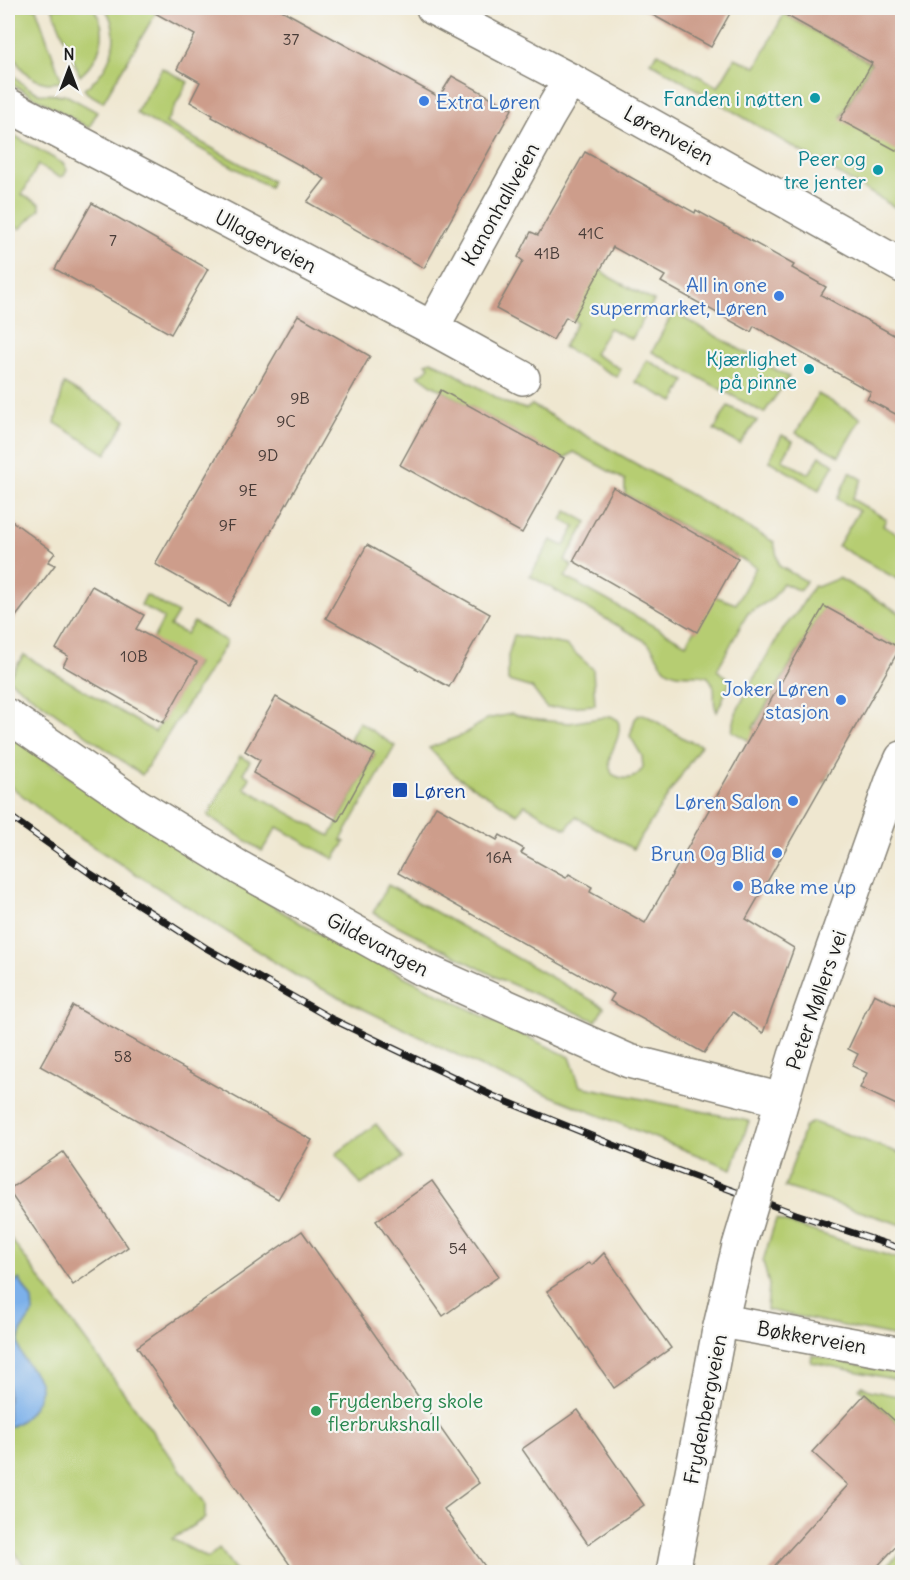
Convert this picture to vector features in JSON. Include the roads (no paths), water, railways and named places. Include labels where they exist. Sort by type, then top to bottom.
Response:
[{"type":"street","name":"Lørenveien","points":[[434,8],[570,80],[903,266]]},
{"type":"street","name":"Kanonhallveien","points":[[432,328],[570,80]]},
{"type":"street","name":"Ullagerveien","points":[[8,105],[523,378]]},
{"type":"street","name":"Gildevangen","points":[[8,716],[147,811],[240,868],[418,967],[629,1061],[778,1113]]},
{"type":"street","name":"Peter Møllers vei","points":[[739,1246],[795,1056],[893,778],[903,758]]},
{"type":"street","name":"Frydenbergveien","points":[[673,1572],[739,1246]]},
{"type":"street","name":"Bøkkerveien","points":[[722,1321],[903,1354]]},
{"type":"water","points":[[19,1279],[32,1300],[33,1313],[21,1332],[19,1346],[26,1362],[39,1381],[40,1389],[39,1397],[33,1408],[25,1417],[8,1427],[8,1288]]},
{"type":"railway","points":[[8,815],[91,874],[206,948],[332,1019],[493,1096],[663,1165],[796,1214],[902,1249]]},
{"type":"place","name":"Fanden i nøtten","points":[[815,98]]},
{"type":"place","name":"Extra Løren","points":[[424,101]]},
{"type":"place","name":"Peer og tre jenter","points":[[878,170]]},
{"type":"place","name":"All in one supermarket, Løren","points":[[779,296]]},
{"type":"place","name":"Kjærlighet på pinne","points":[[809,369]]},
{"type":"place","name":"Joker Løren stasjon","points":[[841,700]]},
{"type":"place","name":"Løren","points":[[400,790]]},
{"type":"place","name":"Løren Salon","points":[[793,801]]},
{"type":"place","name":"Brun Og Blid","points":[[777,853]]},
{"type":"place","name":"Bake me up","points":[[738,886]]},
{"type":"place","name":"Frydenberg skole flerbrukshall","points":[[316,1411]]}]
